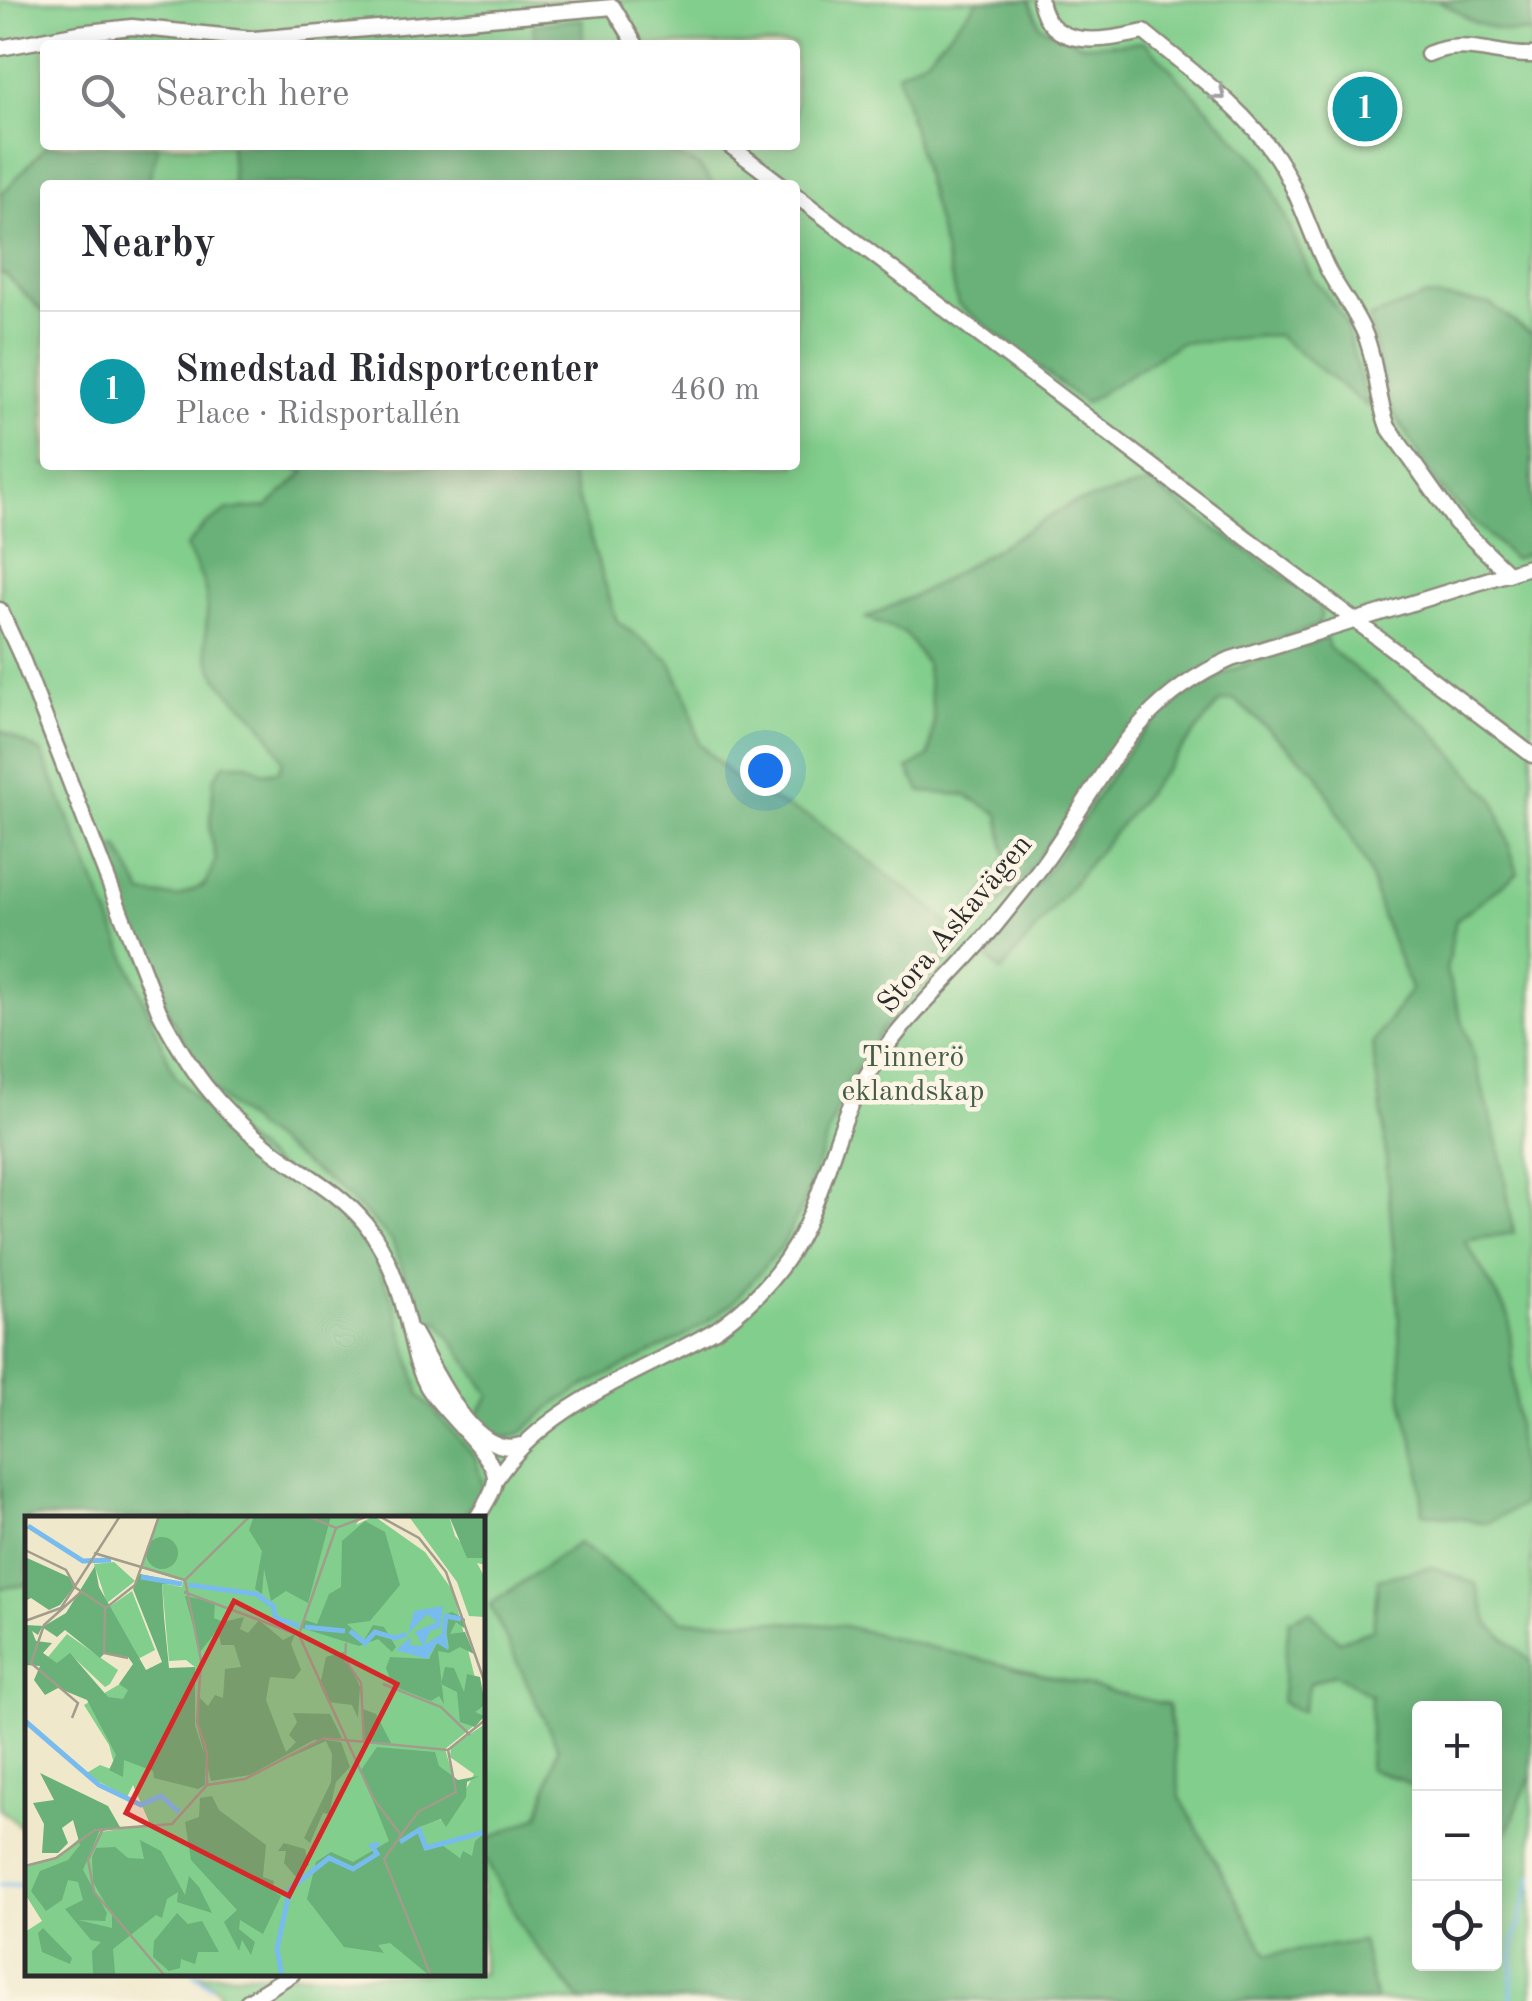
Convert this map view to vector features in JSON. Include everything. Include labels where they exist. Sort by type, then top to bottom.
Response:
[{"type":"street","points":[[1040,0],[1048,20],[1059,31],[1075,38],[1092,42],[1144,32],[1232,105],[1258,132],[1280,162],[1328,270],[1358,318],[1368,342],[1388,427],[1456,523],[1509,574]]},
{"type":"street","points":[[0,48],[78,32],[132,27],[254,39],[612,4],[633,40]]},
{"type":"street","points":[[1428,54],[1459,46],[1532,55]]},
{"type":"street","points":[[736,150],[775,180]]},
{"type":"street","points":[[800,199],[1532,755]]},
{"type":"street","name":"Stora Askavägen","points":[[478,1516],[496,1480],[522,1445],[578,1403],[717,1329],[759,1295],[806,1226],[848,1111],[872,1066],[1052,852],[1122,743],[1142,720],[1177,690],[1232,659],[1532,566]]},
{"type":"street","points":[[0,610],[159,1012],[180,1052],[207,1092],[238,1122],[336,1195],[376,1236],[388,1260],[409,1325],[414,1356],[426,1384],[446,1414],[486,1456],[496,1480]]},
{"type":"street","points":[[409,1325],[444,1388],[482,1435],[502,1448],[522,1445]]},
{"type":"street","points":[[248,2001],[289,1976]]},
{"type":"green space","name":"Tinnerö eklandskap","points":[[0,0],[1532,0],[1532,2001],[217,2001],[220,1991],[201,1976],[485,1976],[485,1516],[25,1516],[25,1830],[0,1809]]},
{"type":"green space","points":[[979,0],[1029,0],[1040,26],[1083,45],[1145,42],[1263,167],[1310,273],[1344,319],[1368,407],[1277,335],[1180,343],[1085,403],[958,304],[898,73],[927,57]]},
{"type":"green space","points":[[1439,0],[1532,0],[1532,33],[1508,32],[1475,23]]},
{"type":"green space","points":[[582,19],[583,40],[535,40],[533,25]]},
{"type":"green space","points":[[42,150],[158,150],[149,180],[40,180],[40,309],[5,274],[0,274],[0,196]]},
{"type":"green space","points":[[230,150],[665,150],[699,166],[710,180],[233,180]]},
{"type":"green space","points":[[1427,296],[1490,304],[1532,335],[1532,552],[1513,559],[1439,487],[1387,402],[1369,318]]},
{"type":"green space","points":[[299,470],[569,470],[617,621],[670,661],[690,705],[699,743],[742,786],[813,819],[933,909],[965,941],[883,1028],[845,1086],[803,1205],[782,1246],[734,1301],[681,1338],[581,1388],[521,1433],[508,1438],[495,1435],[475,1419],[490,1395],[438,1320],[419,1331],[392,1241],[335,1187],[216,1094],[158,993],[102,855],[118,847],[143,894],[177,897],[205,885],[216,859],[210,831],[214,778],[224,764],[248,764],[263,773],[279,771],[283,760],[269,736],[212,667],[206,644],[205,589],[186,547],[205,525],[228,510],[267,507],[305,472]]},
{"type":"green space","points":[[1150,483],[1312,596],[1321,610],[1321,618],[1317,626],[1243,652],[1124,733],[1022,879],[969,937],[965,933],[975,905],[1006,857],[999,814],[965,795],[921,792],[908,769],[929,756],[934,722],[926,664],[906,634],[866,618],[928,589],[1069,505]]},
{"type":"green space","points":[[1326,638],[1329,648],[1430,728],[1495,801],[1518,873],[1456,920],[1446,971],[1500,1150],[1514,1233],[1465,1241],[1509,1316],[1523,1505],[1487,1523],[1423,1513],[1419,1464],[1402,1400],[1383,1123],[1372,1044],[1411,989],[1368,868],[1316,772],[1234,699],[1220,702],[1001,972],[982,951],[1058,856],[1135,742],[1167,709],[1222,675]]},
{"type":"green space","points":[[0,730],[42,753],[175,1076],[214,1116],[349,1224],[373,1254],[394,1302],[420,1395],[475,1457],[484,1488],[463,1516],[25,1516],[25,1585],[0,1588]]},
{"type":"green space","points":[[578,1543],[683,1621],[750,1620],[844,1626],[1168,1705],[1180,1797],[1267,1955],[1362,1941],[1376,2001],[581,2001],[527,1936],[485,1859],[485,1840],[539,1816],[558,1748],[490,1605]]},
{"type":"green space","points":[[1433,1567],[1476,1584],[1489,1625],[1532,1662],[1532,1776],[1509,1830],[1502,1836],[1502,1701],[1412,1701],[1412,1786],[1369,1769],[1371,1695],[1334,1674],[1310,1683],[1302,1712],[1281,1702],[1289,1620],[1310,1611],[1339,1641],[1373,1629],[1378,1579]]},
{"type":"waterway","points":[[1511,2001],[1514,1944],[1532,1876]]},
{"type":"waterway","points":[[0,1885],[25,1884]]},
{"type":"waterway","points":[[197,1976],[211,1986]]},
{"type":"place","name":"Smedstad Ridsportcenter","points":[[1365,109]]}]
